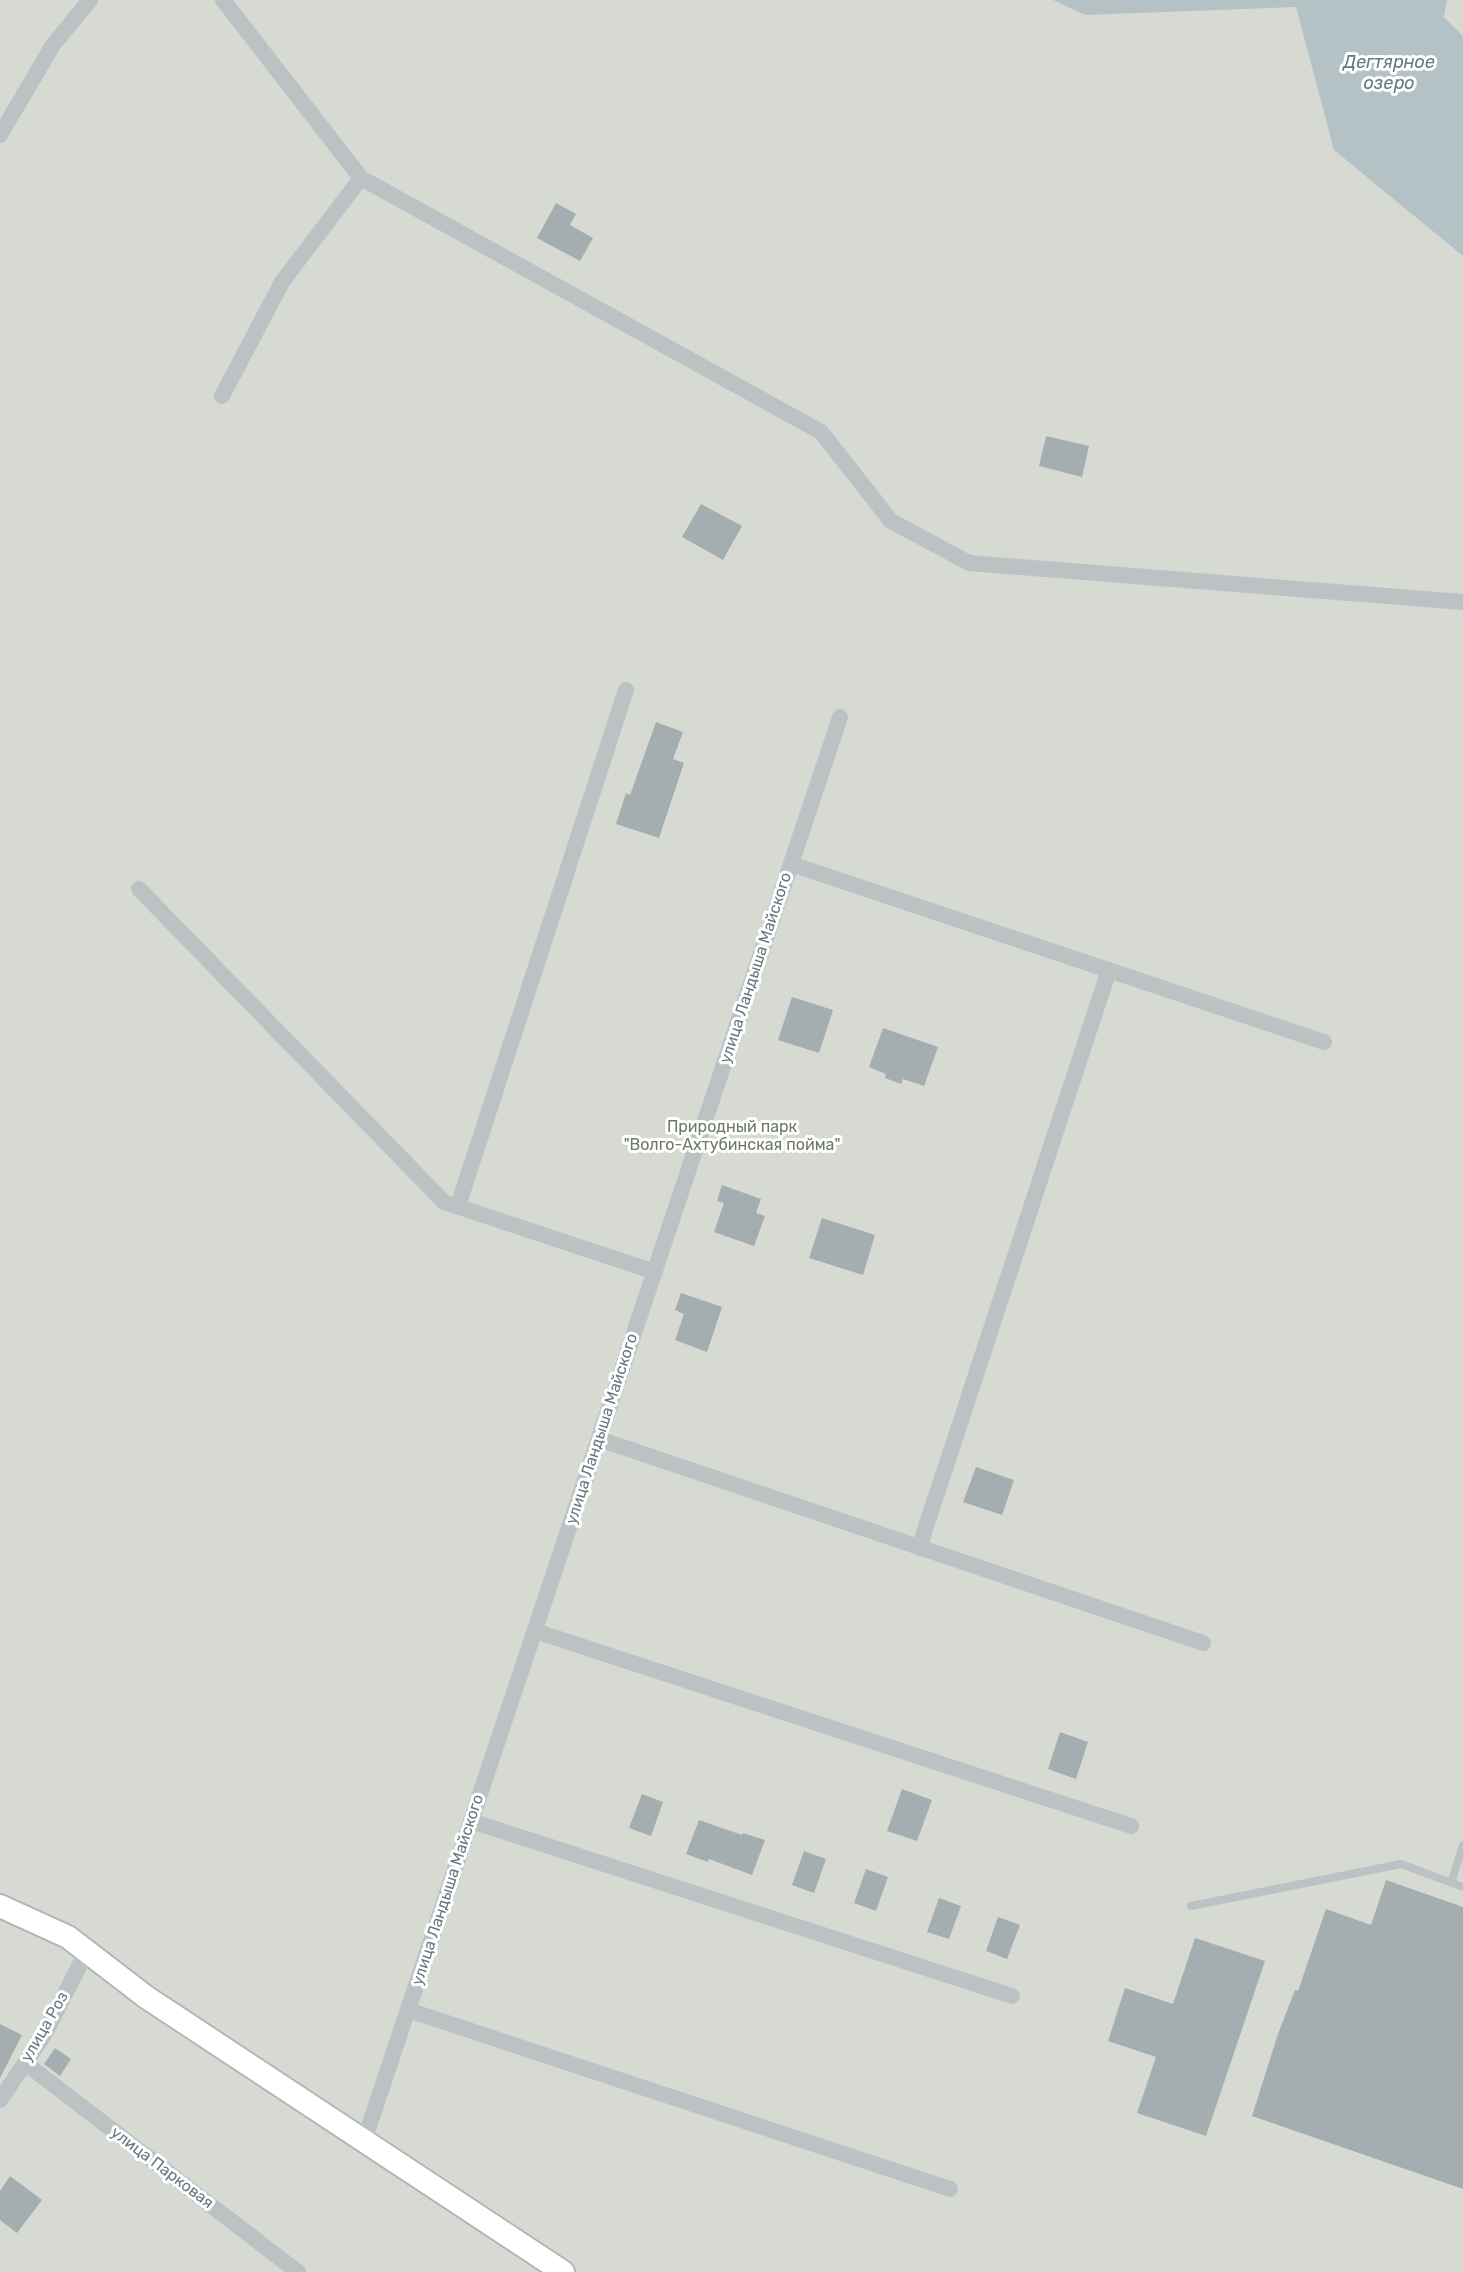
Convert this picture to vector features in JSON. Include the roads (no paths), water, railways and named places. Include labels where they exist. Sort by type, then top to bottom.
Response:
[{"type":"street","points":[[0,135],[53,45],[90,0]]},
{"type":"street","points":[[223,0],[361,178],[820,432],[891,521],[969,563],[1463,602]]},
{"type":"street","points":[[222,396],[282,282],[361,178]]},
{"type":"street","points":[[458,1206],[626,690]]},
{"type":"street","name":"улица Ландыша Майского","points":[[364,2141],[840,717]]},
{"type":"street","points":[[791,864],[1324,1042]]},
{"type":"street","points":[[139,889],[444,1202],[655,1272]]},
{"type":"street","points":[[919,1548],[1109,970]]},
{"type":"street","points":[[599,1439],[1203,1643]]},
{"type":"street","points":[[535,1631],[1131,1826]]},
{"type":"street","points":[[471,1821],[1012,1996]]},
{"type":"street","points":[[0,1906],[68,1937],[146,1997],[563,2272]]},
{"type":"street","name":"улица Роз","points":[[0,2100],[44,2036],[87,1951]]},
{"type":"street","points":[[408,2010],[950,2189]]},
{"type":"street","name":"улица Парковая","points":[[25,2063],[298,2272]]},
{"type":"lane","points":[[1451,1883],[1463,1845]]},
{"type":"lane","points":[[1191,1906],[1401,1864],[1463,1887]]},
{"type":"water","name":"Дегтярное озеро","points":[[1053,0],[1447,0],[1444,17],[1463,36],[1463,256],[1334,150],[1296,7],[1085,15]]},
{"type":"park label","name":"Природный парк \"Волго-Ахтубинская пойма\"","points":[[732,1136]]}]
